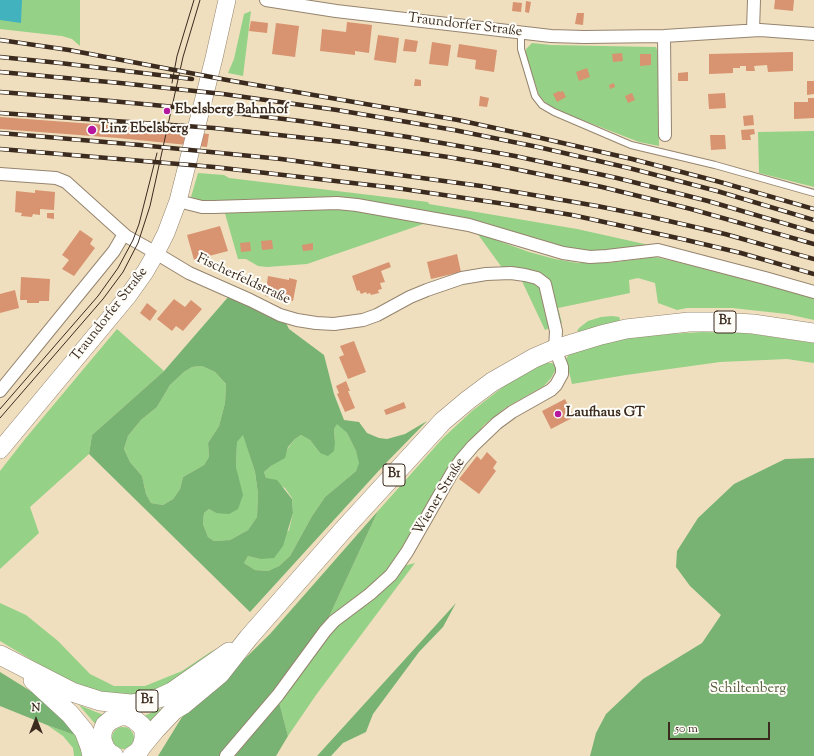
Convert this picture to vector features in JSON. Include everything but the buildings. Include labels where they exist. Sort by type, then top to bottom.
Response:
[{"type":"main road","name":"B1","points":[[140,753],[162,722],[174,710],[184,704],[220,674],[249,637],[443,421],[492,382],[534,358],[555,349],[601,335],[636,328],[689,322],[718,322],[753,324],[814,334]]},
{"type":"main road","name":"B1","points":[[72,692],[110,703],[131,704],[159,698],[172,692],[249,637]]},
{"type":"main road","name":"B1","points":[[0,655],[43,688],[70,714],[84,731],[90,747],[102,751],[102,733],[106,725],[111,720],[154,708],[173,699],[214,663]]},
{"type":"main road","points":[[0,655],[72,692]]},
{"type":"main road","name":"B1","points":[[72,692],[87,704],[136,720],[142,726],[144,739],[140,753]]},
{"type":"street","name":"Traundorfer Straße","points":[[0,450],[128,296],[156,253],[166,233],[178,200],[211,73],[227,0]]},
{"type":"street","name":"Traundorfer Straße","points":[[266,0],[336,11],[521,32],[584,37],[664,36],[753,30],[814,34]]},
{"type":"street","points":[[753,30],[754,0]]},
{"type":"street","points":[[664,36],[665,135]]},
{"type":"street","name":"Fischerfeldstraße","points":[[0,174],[41,176],[56,178],[66,182],[124,234],[189,273],[244,297],[280,315],[297,320],[334,324],[362,320],[377,315],[410,297],[462,278],[486,274],[510,273],[537,278],[545,284],[556,331],[555,349]]},
{"type":"street","points":[[178,200],[202,207],[337,203],[357,205],[469,226],[563,253],[608,256],[658,250],[814,292]]},
{"type":"street","points":[[0,391],[114,251],[124,234]]},
{"type":"street","name":"Wiener Straße","points":[[226,756],[278,695],[324,630],[370,594],[391,575],[407,552],[452,473],[473,446],[497,423],[512,412],[551,390],[556,385],[562,374],[562,367],[555,349]]},
{"type":"lane","points":[[521,32],[521,49],[535,96],[542,105],[554,112],[631,145],[715,165],[814,193]]},
{"type":"green space","points":[[0,0],[80,0],[80,46],[72,39],[62,36],[0,29]]},
{"type":"green space","points":[[251,11],[243,76],[228,73],[234,59],[244,14]]},
{"type":"green space","points":[[532,43],[551,45],[656,47],[658,53],[659,146],[639,142],[554,109],[545,102],[539,95],[526,55],[526,49]]},
{"type":"green space","points":[[814,131],[814,187],[759,173],[758,132]]},
{"type":"green space","points":[[198,173],[224,175],[229,178],[428,202],[429,204],[577,229],[649,245],[610,251],[583,252],[364,201],[204,202],[191,197]]},
{"type":"green space","points":[[347,208],[429,222],[307,264],[267,267],[258,266],[246,259],[238,259],[224,210]]},
{"type":"green space","points":[[477,233],[529,252],[555,259],[578,263],[608,263],[655,257],[786,290],[814,298],[814,320],[787,314],[732,308],[687,308],[677,310],[658,303],[655,283],[638,278],[629,280],[630,293],[558,308],[562,323],[545,330],[521,279],[503,269]]},
{"type":"green space","points":[[229,296],[286,323],[289,329],[324,355],[334,394],[344,420],[359,422],[367,433],[379,438],[387,439],[405,434],[427,421],[384,465],[250,612],[89,454],[92,435],[164,371]],"holes":[[[202,366],[215,372],[226,384],[225,403],[219,426],[208,443],[209,457],[204,465],[183,477],[180,489],[173,499],[163,505],[151,503],[146,494],[142,476],[130,462],[124,449],[128,436],[141,420],[157,407],[170,385],[192,367]],[[337,424],[347,433],[356,451],[359,463],[356,471],[325,497],[312,516],[290,556],[279,566],[268,571],[255,570],[244,563],[248,556],[260,559],[274,558],[283,546],[293,513],[292,499],[277,480],[266,478],[264,472],[285,458],[288,447],[301,435],[310,440],[320,453],[328,456],[334,451],[334,429]],[[243,435],[255,472],[258,494],[257,517],[248,530],[230,540],[214,541],[208,537],[203,524],[204,513],[209,509],[216,513],[229,514],[238,509],[243,495],[236,467],[237,442]]]},
{"type":"green space","points":[[601,317],[619,317],[620,319],[618,323],[579,332],[577,331],[588,321]]},
{"type":"green space","points":[[117,329],[164,371],[92,435],[89,454],[30,507],[39,533],[0,569],[0,471]]},
{"type":"green space","points":[[702,332],[747,333],[814,343],[814,363],[787,359],[720,362],[572,384],[566,359],[570,353],[593,345],[637,336]]},
{"type":"green space","points":[[545,363],[552,363],[555,365],[555,371],[551,378],[544,386],[505,408],[484,425],[462,452],[388,572],[371,588],[328,619],[378,511],[443,438],[472,411],[508,383]]},
{"type":"green space","points":[[202,366],[215,372],[226,384],[225,403],[219,426],[208,443],[209,457],[204,465],[183,477],[180,489],[173,499],[163,505],[151,503],[146,494],[142,476],[130,462],[124,449],[128,436],[141,420],[157,407],[170,385],[192,367]]},
{"type":"green space","points":[[337,423],[347,433],[356,451],[360,463],[356,471],[325,497],[312,516],[290,556],[279,566],[268,571],[255,570],[244,563],[248,556],[260,559],[289,530],[293,513],[292,498],[285,488],[266,478],[264,472],[284,458],[288,448],[295,439],[301,435],[310,440],[320,453],[335,442],[334,429]]},
{"type":"green space","points":[[243,434],[255,472],[258,494],[257,517],[248,530],[230,540],[214,541],[208,537],[203,524],[204,513],[209,509],[216,513],[238,479],[236,467],[237,442]]},
{"type":"green space","name":"Schiltenberg","points":[[814,458],[814,756],[590,756],[596,733],[606,714],[643,679],[702,643],[721,615],[690,586],[676,567],[677,551],[698,518],[734,484],[785,459]]},
{"type":"green space","points":[[378,511],[328,619],[253,719],[219,756],[158,756],[182,717],[218,685],[270,634]]},
{"type":"green space","points":[[415,563],[316,695],[288,736],[279,702],[329,631],[403,566]]},
{"type":"green space","points":[[0,603],[26,615],[58,641],[90,674],[114,686],[145,686],[182,671],[215,649],[194,670],[168,689],[118,700],[68,682],[0,641]]},
{"type":"green space","points":[[456,603],[443,627],[419,652],[373,714],[366,732],[343,743],[331,756],[317,756]]},
{"type":"green space","points":[[0,672],[37,695],[80,737],[0,706]]},
{"type":"green space","points":[[279,702],[288,736],[276,756],[235,756]]},
{"type":"green space","points":[[171,704],[152,728],[144,716]]},
{"type":"green space","points":[[79,705],[104,715],[97,726]]},
{"type":"green space","points":[[47,725],[80,737],[85,756],[74,756],[73,748],[63,736]]},
{"type":"green space","points":[[123,727],[131,730],[134,738],[131,746],[123,749],[115,746],[112,738],[115,730]]},
{"type":"water","points":[[0,0],[22,0],[21,23],[0,20]]},
{"type":"tram line","points":[[172,83],[177,56],[194,0]]},
{"type":"tram line","points":[[0,418],[103,299],[123,272],[138,243],[150,206],[183,57],[200,0]]},
{"type":"tram line","points":[[0,409],[98,296],[118,268],[133,240],[139,224],[157,153]]},
{"type":"railway","points":[[0,40],[69,50],[227,80],[458,120],[632,159],[814,209]]},
{"type":"railway","points":[[0,57],[192,79]]},
{"type":"railway","points":[[0,72],[223,94],[337,110],[454,130],[538,147],[629,168],[717,191],[814,220]]},
{"type":"railway","points":[[0,92],[218,111],[300,121],[408,137],[515,156],[617,178],[708,201],[814,232]]},
{"type":"railway","points":[[0,113],[214,128],[343,142],[448,157],[602,187],[691,209],[814,244]]},
{"type":"railway","points":[[0,133],[281,159],[481,186],[647,216],[725,234],[814,259]]},
{"type":"railway","points":[[0,149],[214,167],[396,188],[512,205],[572,215],[682,239],[741,253],[814,274]]},
{"type":"place","name":"Ebelsberg Bahnhof","points":[[167,111]]},
{"type":"place","name":"Linz Ebelsberg","points":[[92,130]]},
{"type":"place","name":"Laufhaus GT","points":[[558,414]]}]
